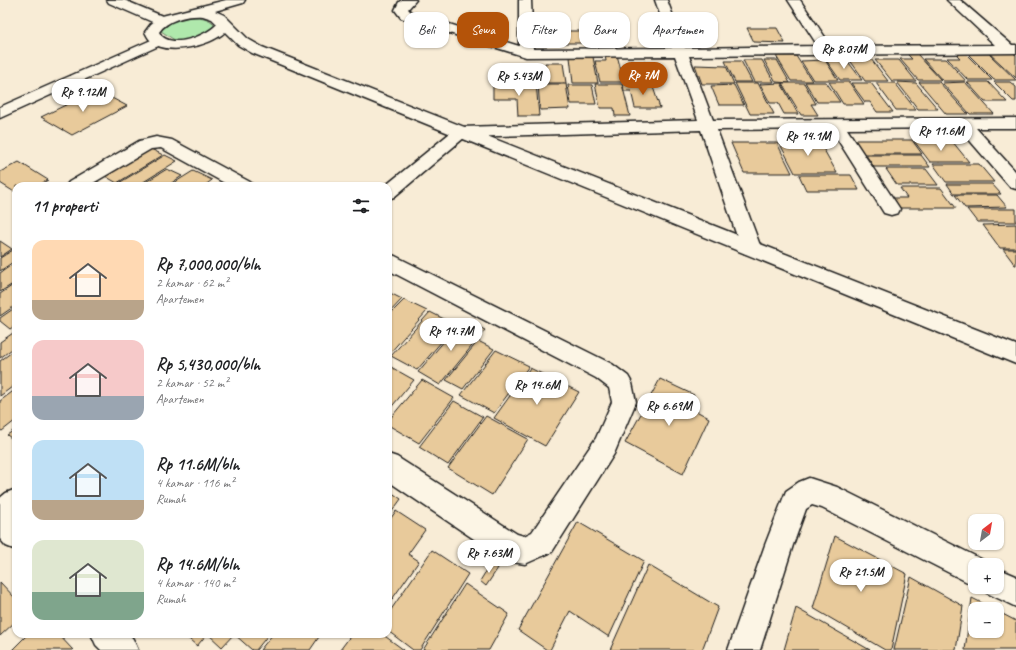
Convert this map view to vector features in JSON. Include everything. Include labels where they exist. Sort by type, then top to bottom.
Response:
[{"type":"street","points":[[113,0],[162,21]]},
{"type":"street","points":[[239,0],[200,12],[180,15],[162,21],[155,26],[152,32],[153,37],[158,41],[168,44],[196,43],[257,50]]},
{"type":"street","points":[[196,43],[219,31],[224,23],[251,0]]},
{"type":"street","points":[[410,0],[403,5],[401,10],[406,15],[526,53],[1012,49]]},
{"type":"street","points":[[525,0],[526,53]]},
{"type":"street","points":[[661,0],[739,211],[751,248]]},
{"type":"street","points":[[794,0],[827,50]]},
{"type":"street","points":[[953,0],[1012,49]]},
{"type":"street","points":[[200,12],[219,16],[232,33],[257,50],[1016,355]]},
{"type":"street","points":[[0,112],[158,41]]},
{"type":"street","points":[[836,124],[891,208]]},
{"type":"street","points":[[964,124],[1016,183]]},
{"type":"street","points":[[392,190],[461,132],[707,125],[1016,124]]},
{"type":"street","points":[[82,182],[145,145],[156,142],[166,144],[237,182]]},
{"type":"street","points":[[392,263],[604,371],[620,383],[624,402],[605,446],[542,542],[525,550],[512,548],[392,469]]},
{"type":"street","points":[[744,650],[779,545],[796,500],[808,491],[827,496],[968,567]]},
{"type":"street","points":[[0,516],[12,506]]},
{"type":"street","points":[[0,519],[12,532]]},
{"type":"street","points":[[1004,586],[1016,592]]},
{"type":"street","points":[[112,638],[122,650]]},
{"type":"green space","points":[[186,17],[199,17],[210,20],[216,26],[210,31],[183,43],[173,39],[161,31],[167,23]]},
{"type":"building","points":[[747,28],[777,28],[785,43],[754,42]]},
{"type":"building","points":[[571,31],[579,31],[579,43],[571,43]]},
{"type":"building","points":[[989,53],[1013,53],[1016,55],[1016,78]]},
{"type":"building","points":[[907,54],[917,54],[941,80],[918,80],[900,59],[912,59]]},
{"type":"building","points":[[956,54],[966,54],[992,80],[968,80],[947,58],[960,58]]},
{"type":"building","points":[[968,54],[989,54],[1016,80],[994,80]]},
{"type":"building","points":[[605,55],[617,55],[624,82],[600,82],[595,61],[606,61]]},
{"type":"building","points":[[776,56],[796,56],[812,81],[791,81]]},
{"type":"building","points":[[570,57],[593,57],[598,83],[573,83]]},
{"type":"building","points":[[846,59],[862,80],[840,80],[826,60]]},
{"type":"building","points":[[849,59],[871,59],[888,81],[865,81]]},
{"type":"building","points":[[923,59],[946,59],[966,81],[943,81]]},
{"type":"building","points":[[743,60],[762,60],[774,82],[754,82]]},
{"type":"building","points":[[764,60],[777,60],[790,83],[776,82]]},
{"type":"building","points":[[825,60],[838,80],[813,80],[801,61]]},
{"type":"building","points":[[875,60],[899,60],[916,81],[892,81]]},
{"type":"building","points":[[725,61],[741,61],[752,82],[735,82]]},
{"type":"building","points":[[645,62],[651,83],[627,83],[624,71],[631,71],[628,63]]},
{"type":"building","points":[[545,63],[563,63],[566,83],[547,83]]},
{"type":"building","points":[[695,65],[726,66],[734,84],[702,84]]},
{"type":"building","points":[[805,82],[826,82],[840,102],[817,102]]},
{"type":"building","points":[[829,82],[849,82],[864,104],[843,104]]},
{"type":"building","points":[[897,82],[916,83],[938,109],[918,109]]},
{"type":"building","points":[[919,82],[939,82],[968,114],[946,114]]},
{"type":"building","points":[[965,82],[994,114],[970,114],[942,83]]},
{"type":"building","points":[[967,82],[988,82],[1007,102],[985,102]]},
{"type":"building","points":[[994,82],[1010,82],[1016,87],[1016,101],[1013,101]]},
{"type":"building","points":[[493,83],[536,83],[539,116],[518,116],[517,99],[493,99]]},
{"type":"building","points":[[735,83],[758,83],[774,114],[750,114]]},
{"type":"building","points":[[781,83],[798,114],[784,114],[778,103],[770,103],[760,84]]},
{"type":"building","points":[[782,83],[804,83],[816,104],[811,104],[818,115],[801,115]]},
{"type":"building","points":[[851,83],[871,83],[893,112],[877,112],[870,102],[865,102]]},
{"type":"building","points":[[876,83],[895,83],[916,110],[896,110]]},
{"type":"building","points":[[538,84],[566,84],[570,109],[540,110]]},
{"type":"building","points":[[595,84],[622,84],[630,116],[615,116],[614,108],[600,108]]},
{"type":"building","points":[[623,84],[652,84],[660,108],[635,108],[631,91],[624,91]]},
{"type":"building","points":[[568,85],[592,85],[596,104],[571,104]]},
{"type":"building","points":[[734,85],[744,105],[719,105],[711,86]]},
{"type":"building","points":[[88,94],[100,100],[108,96],[127,106],[72,135],[41,117]]},
{"type":"building","points":[[852,140],[912,140],[922,154],[861,154]]},
{"type":"building","points":[[819,141],[837,173],[795,173],[779,142]]},
{"type":"building","points":[[914,141],[952,141],[969,162],[930,162]]},
{"type":"building","points":[[731,143],[777,143],[792,173],[744,173]]},
{"type":"building","points":[[151,149],[163,155],[119,182],[115,182],[105,176]]},
{"type":"building","points":[[165,155],[177,161],[143,182],[121,182]]},
{"type":"building","points":[[866,155],[921,155],[930,167],[874,167]]},
{"type":"building","points":[[19,162],[48,180],[44,182],[12,182],[12,190],[0,183],[0,172]]},
{"type":"building","points":[[933,164],[979,164],[994,182],[946,182]]},
{"type":"building","points":[[167,169],[182,176],[173,182],[146,182]]},
{"type":"building","points":[[886,169],[926,169],[938,185],[897,185]]},
{"type":"building","points":[[193,171],[212,180],[209,182],[175,182]]},
{"type":"building","points":[[799,175],[851,175],[859,190],[806,190]]},
{"type":"building","points":[[91,178],[98,182],[84,182]]},
{"type":"building","points":[[947,184],[992,184],[1001,194],[954,194]]},
{"type":"building","points":[[900,188],[941,188],[956,208],[898,208],[892,198],[907,198]]},
{"type":"building","points":[[955,195],[997,195],[1007,207],[965,208]]},
{"type":"building","points":[[967,209],[1016,209],[1016,222],[977,222]]},
{"type":"building","points":[[1016,224],[1016,248],[1000,248],[983,225]]},
{"type":"building","points":[[0,241],[12,249],[0,257]]},
{"type":"building","points":[[1003,249],[1016,249],[1016,265],[1015,265]]},
{"type":"building","points":[[12,251],[12,263],[0,271],[0,258]]},
{"type":"building","points":[[12,265],[12,284],[0,292],[0,273]]},
{"type":"building","points":[[12,286],[12,308],[0,316],[0,294]]},
{"type":"building","points":[[392,294],[402,299],[392,310]]},
{"type":"building","points":[[404,300],[427,311],[392,351],[392,312]]},
{"type":"building","points":[[12,310],[12,328],[10,329],[0,321],[0,318]]},
{"type":"building","points":[[430,312],[456,325],[417,370],[392,357]]},
{"type":"building","points":[[463,319],[485,330],[440,385],[418,372]]},
{"type":"building","points":[[12,334],[12,349],[0,358],[0,342]]},
{"type":"building","points":[[478,341],[494,349],[463,389],[446,380]]},
{"type":"building","points":[[496,350],[529,366],[494,413],[461,395]]},
{"type":"building","points":[[12,352],[12,387],[0,396],[0,361]]},
{"type":"building","points":[[392,368],[414,380],[392,406]]},
{"type":"building","points":[[530,368],[579,392],[545,446],[494,418]]},
{"type":"building","points":[[660,379],[694,395],[689,407],[709,418],[683,474],[625,443]]},
{"type":"building","points":[[422,380],[454,398],[419,443],[392,427],[392,416]]},
{"type":"building","points":[[12,392],[12,423],[2,431],[0,430],[0,401]]},
{"type":"building","points":[[454,401],[483,417],[448,465],[419,447]]},
{"type":"building","points":[[486,416],[528,439],[492,495],[448,468]]},
{"type":"building","points":[[12,432],[12,439],[7,435]]},
{"type":"building","points":[[392,493],[401,499],[392,511]]},
{"type":"building","points":[[396,511],[425,530],[408,554],[419,561],[392,599],[392,516]]},
{"type":"building","points":[[578,522],[644,561],[609,637],[570,611],[550,650],[547,650],[518,630]]},
{"type":"building","points":[[835,536],[907,574],[891,650],[885,650],[813,608]]},
{"type":"building","points":[[432,550],[468,574],[420,650],[413,650],[392,634],[392,608]]},
{"type":"building","points":[[491,563],[498,568],[486,586],[480,581]]},
{"type":"building","points":[[648,565],[718,607],[702,650],[610,650]]},
{"type":"building","points":[[911,577],[963,606],[956,650],[894,650]]},
{"type":"building","points":[[0,582],[12,595],[12,625],[0,636]]},
{"type":"building","points":[[465,584],[509,614],[489,650],[423,650]]},
{"type":"building","points":[[972,598],[980,602],[971,602]]},
{"type":"building","points":[[796,608],[870,650],[784,650]]},
{"type":"building","points":[[1004,615],[1016,621],[1016,650],[965,650],[968,628],[968,638],[1004,638]]},
{"type":"building","points":[[24,638],[62,638],[73,650],[12,650]]},
{"type":"building","points":[[188,638],[204,638],[197,646]]},
{"type":"building","points":[[212,638],[230,638],[222,647]]},
{"type":"building","points":[[238,638],[266,638],[256,650],[252,650]]},
{"type":"building","points":[[270,638],[318,638],[310,650],[260,650]]},
{"type":"building","points":[[349,638],[388,638],[404,650],[340,650]]}]
